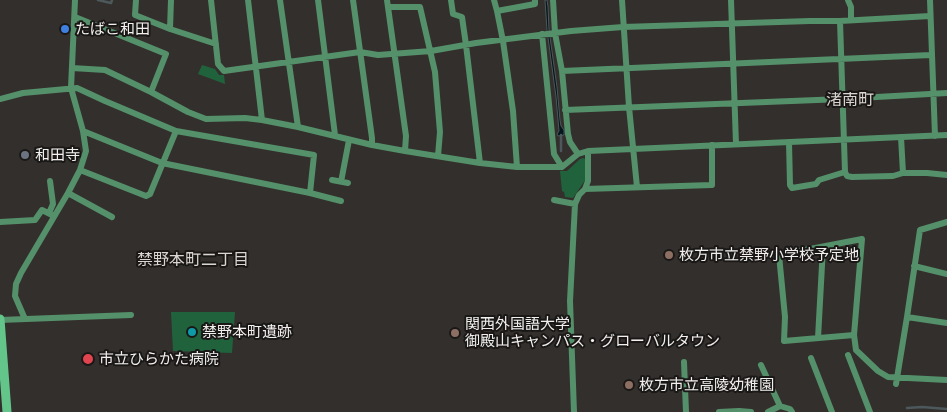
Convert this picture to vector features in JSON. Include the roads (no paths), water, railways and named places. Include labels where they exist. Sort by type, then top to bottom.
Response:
[{"type":"main road","points":[[0,319],[2,374],[7,412]]},
{"type":"street","points":[[25,319],[15,296],[16,284],[52,215],[68,193],[80,170],[86,151],[83,131],[71,88],[76,0]]},
{"type":"street","points":[[136,0],[135,15],[216,44]]},
{"type":"street","points":[[170,29],[171,0]]},
{"type":"street","points":[[211,0],[218,64],[224,71],[360,52],[378,54],[431,51],[542,34],[623,28],[930,16]]},
{"type":"street","points":[[248,0],[262,120]]},
{"type":"street","points":[[280,0],[298,127]]},
{"type":"street","points":[[318,0],[335,136]]},
{"type":"street","points":[[353,0],[372,145]]},
{"type":"street","points":[[451,0],[453,14],[462,17],[480,163]]},
{"type":"street","points":[[494,0],[503,40],[517,167]]},
{"type":"street","points":[[497,11],[535,4],[534,0]]},
{"type":"street","points":[[553,0],[555,33],[562,71],[570,142],[578,154]]},
{"type":"street","points":[[622,0],[636,187]]},
{"type":"street","points":[[731,0],[736,144]]},
{"type":"street","points":[[848,0],[851,7],[851,20]]},
{"type":"street","points":[[930,0],[935,136]]},
{"type":"street","points":[[405,151],[406,136],[388,3],[420,7],[435,72],[440,132],[438,156]]},
{"type":"street","points":[[75,17],[166,54],[150,92]]},
{"type":"street","points":[[840,21],[845,172],[848,176],[893,176],[927,173],[947,176]]},
{"type":"street","points":[[542,34],[554,154],[562,167]]},
{"type":"street","points":[[562,71],[931,55]]},
{"type":"street","points":[[72,68],[105,70],[188,112],[206,119],[245,118],[262,120],[372,145],[480,163],[517,167],[562,167],[578,154],[588,151],[947,135]]},
{"type":"street","points":[[0,99],[23,93],[77,88],[176,131],[314,155],[310,193]]},
{"type":"street","points":[[565,110],[947,93]]},
{"type":"street","points":[[83,131],[162,163],[341,201]]},
{"type":"street","points":[[80,170],[146,196],[150,194],[176,131]]},
{"type":"street","points":[[901,137],[903,174]]},
{"type":"street","points":[[341,182],[349,140]]},
{"type":"street","points":[[789,142],[790,185],[792,188],[816,184],[819,180],[845,172]]},
{"type":"street","points":[[586,189],[712,185],[712,146]]},
{"type":"street","points":[[574,412],[570,301],[575,204],[579,195],[586,189],[588,181],[588,151]]},
{"type":"street","points":[[332,180],[348,183]]},
{"type":"street","points":[[50,181],[53,204],[52,215]]},
{"type":"street","points":[[68,193],[112,217]]},
{"type":"street","points":[[554,200],[575,204]]},
{"type":"street","points":[[0,222],[36,220],[42,210],[52,215]]},
{"type":"street","points":[[896,380],[908,317],[920,230],[947,222]]},
{"type":"street","points":[[854,335],[784,340],[785,317],[779,255],[862,239],[854,335],[856,350],[878,371],[896,380],[947,380]]},
{"type":"street","points":[[818,338],[823,247]]},
{"type":"street","points":[[914,266],[947,274]]},
{"type":"street","points":[[0,319],[132,315]]},
{"type":"street","points":[[908,317],[947,324]]},
{"type":"street","points":[[848,355],[870,412]]},
{"type":"street","points":[[811,358],[832,412]]},
{"type":"street","points":[[684,362],[686,412]]},
{"type":"street","points":[[761,365],[780,406]]},
{"type":"street","points":[[768,412],[780,406],[790,409],[792,412]]},
{"type":"street","points":[[719,412],[751,412]]},
{"type":"waterway","points":[[98,0],[111,3],[112,0]]},
{"type":"waterway","points":[[561,135],[561,151]]},
{"type":"waterway","points":[[907,408],[947,409]]},
{"type":"place","name":"たばこ和田","points":[[65,29]]},
{"type":"place","name":"和田寺","points":[[25,155]]},
{"type":"place","name":"枚方市立禁野小学校予定地","points":[[669,255]]},
{"type":"place","name":"禁野本町遺跡","points":[[192,332]]},
{"type":"place","name":"関西外国語大学 御殿山キャンパス・グローバルタウン","points":[[455,333]]},
{"type":"place","name":"市立ひらかた病院","points":[[88,359]]},
{"type":"place","name":"枚方市立高陵幼稚園","points":[[629,385]]},
{"type":"district","name":"渚南町","points":[[850,100]]},
{"type":"district","name":"禁野本町二丁目","points":[[193,260]]}]
